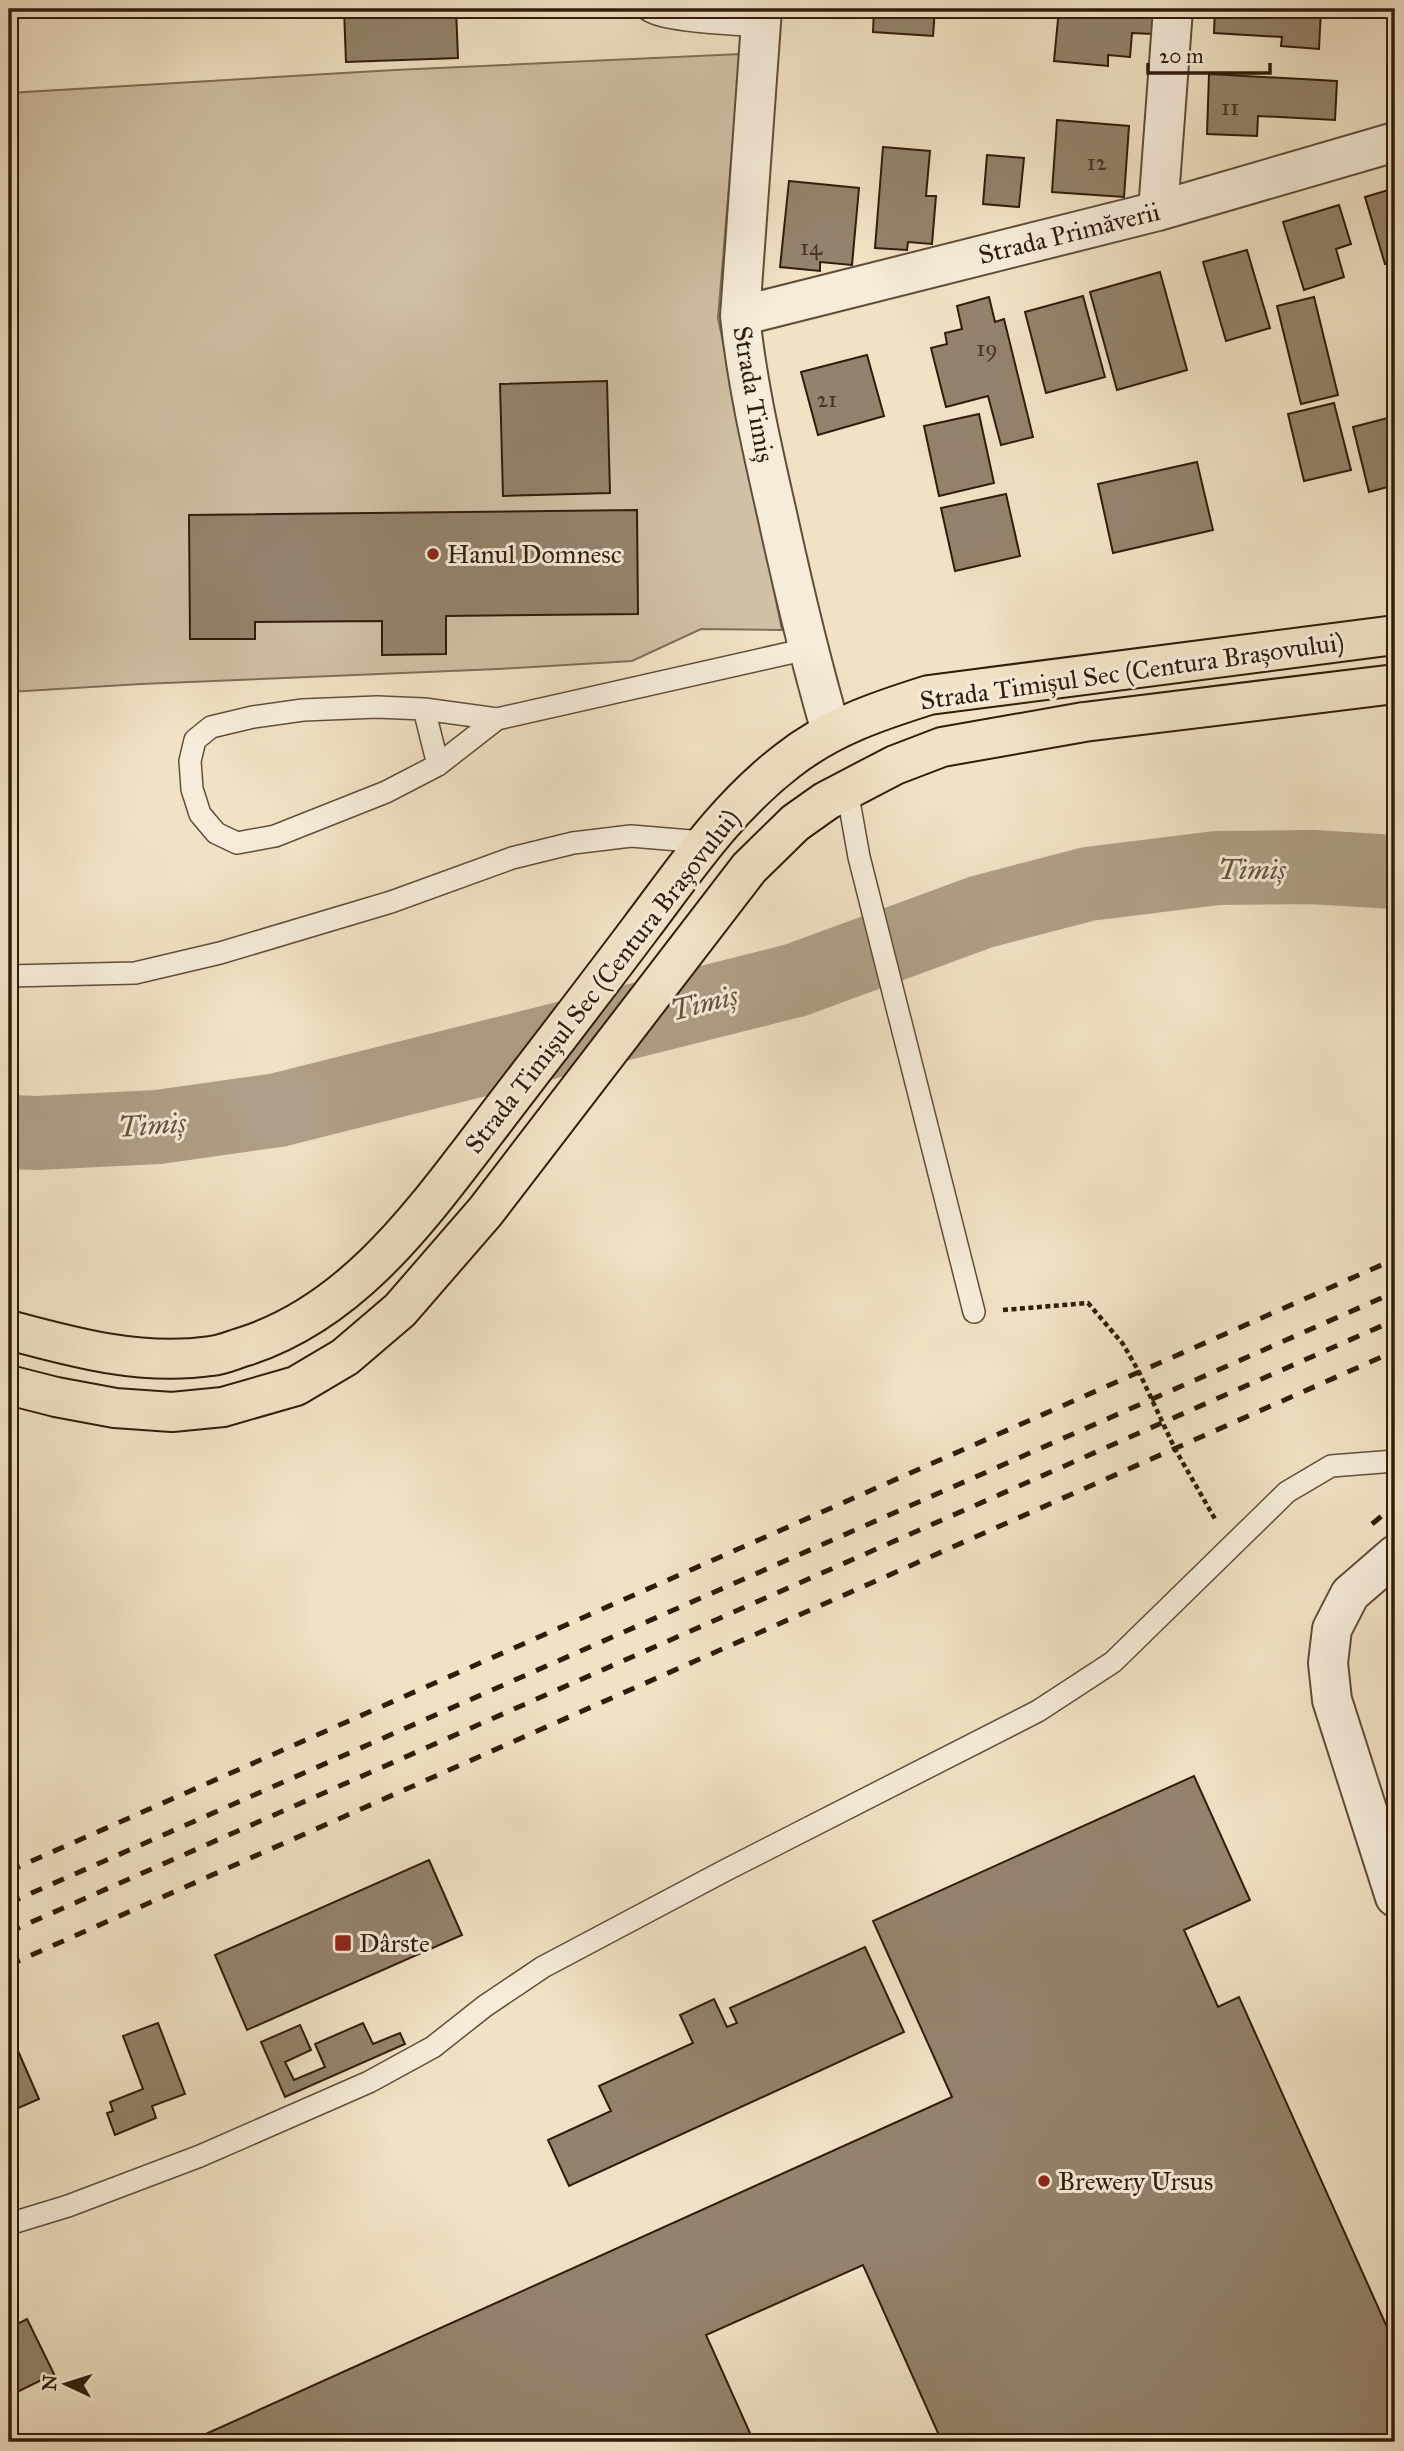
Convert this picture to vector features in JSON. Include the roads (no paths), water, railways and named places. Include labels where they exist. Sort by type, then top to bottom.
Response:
[{"type":"highway","name":"Strada Timișul Sec (Centura Brașovului)","points":[[9,1330],[76,1347],[152,1360],[214,1356],[264,1340],[310,1318],[351,1287],[427,1208],[641,929],[703,842],[748,795],[788,760],[831,731],[870,714],[929,695],[1395,635]]},
{"type":"highway","name":"Strada Timișul Sec (Centura Brașovului)","points":[[9,1385],[115,1408],[172,1412],[223,1406],[296,1386],[345,1357],[400,1310],[485,1212],[749,869],[795,823],[847,790],[895,765],[942,747],[999,735],[1083,722],[1395,684]]},
{"type":"street","points":[[1158,211],[1173,9]]},
{"type":"street","name":"Strada Timiș","points":[[762,17],[740,316],[744,357],[757,425],[807,649],[831,731]]},
{"type":"street","name":"Strada Primăverii","points":[[740,316],[1158,211],[1395,142]]},
{"type":"street","points":[[1395,1555],[1350,1594],[1332,1629],[1328,1663],[1332,1700],[1395,1897]]},
{"type":"lane","points":[[648,9],[651,13],[676,19],[762,17]]},
{"type":"lane","points":[[497,719],[438,765],[386,792],[275,836],[237,843],[216,833],[200,814],[192,789],[190,761],[195,740],[211,727],[253,717],[303,710],[377,707],[424,709],[497,719],[807,649]]},
{"type":"lane","points":[[424,709],[438,765]]},
{"type":"lane","points":[[847,790],[859,858],[974,1312]]},
{"type":"lane","points":[[9,976],[135,973],[196,959],[391,902],[512,858],[573,843],[631,836],[703,842]]},
{"type":"lane","points":[[9,2224],[68,2206],[200,2156],[369,2082],[433,2048],[485,2006],[543,1966],[1038,1710],[1114,1662],[1287,1492],[1331,1466],[1395,1461]]},
{"type":"waterway","name":"Timiș","points":[[9,1132],[158,1127],[278,1110],[796,980],[981,912],[1088,884],[1217,868],[1312,867],[1395,872]]},
{"type":"railway","points":[[9,1871],[1395,1259]]},
{"type":"railway","points":[[9,1903],[1395,1292]]},
{"type":"railway","points":[[9,1932],[1395,1320]]},
{"type":"railway","points":[[9,1965],[1395,1351]]},
{"type":"railway","points":[[1372,1524],[1395,1505]]},
{"type":"place","name":"Hanul Domnesc","points":[[433,554]]},
{"type":"place","name":"Dârste","points":[[343,1943]]},
{"type":"place","name":"Brewery Ursus","points":[[1044,2181]]}]
